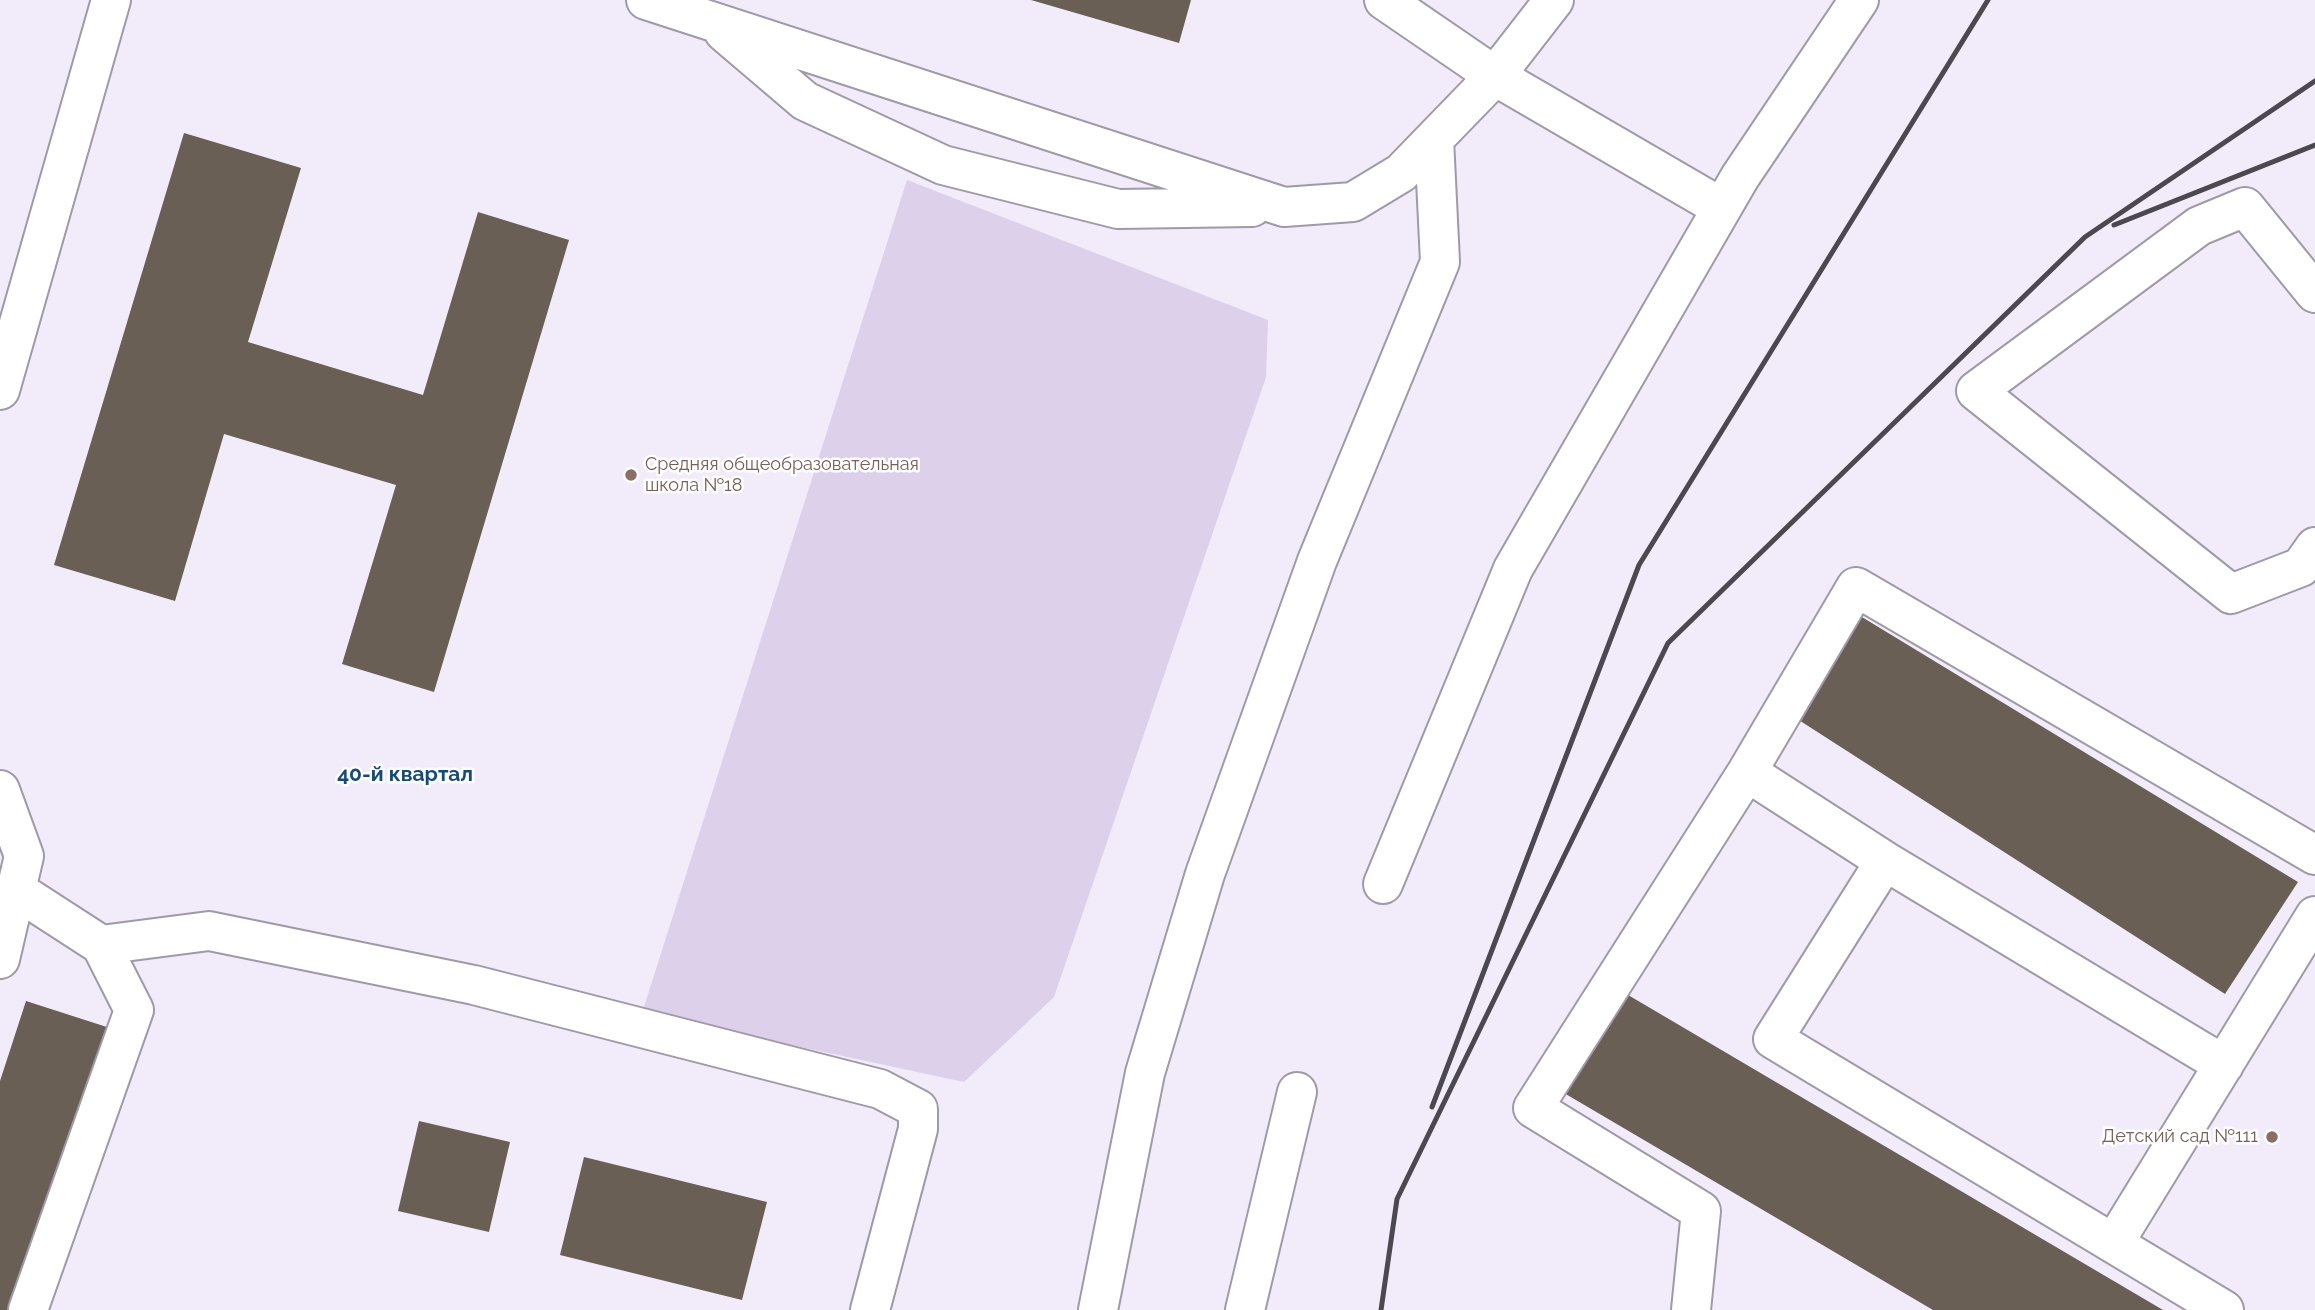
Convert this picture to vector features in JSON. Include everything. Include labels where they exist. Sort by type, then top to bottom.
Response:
[{"type":"lane","points":[[0,390],[111,0]]},
{"type":"lane","points":[[646,0],[1284,206]]},
{"type":"lane","points":[[1384,0],[1495,76],[1722,208]]},
{"type":"lane","points":[[709,19],[805,101],[943,165],[1118,209],[1284,206],[1353,202],[1401,173],[1495,76],[1555,0]]},
{"type":"lane","points":[[1383,884],[1513,569],[1740,177],[1859,0]]},
{"type":"lane","points":[[1098,1310],[1145,1073],[1205,874],[1317,561],[1440,262],[1434,139]]},
{"type":"lane","points":[[2310,564],[2231,594],[1976,391],[2199,226],[2245,206],[2315,293]]},
{"type":"lane","points":[[1691,1310],[1701,1210],[1534,1108],[1747,772],[1856,587],[2315,855]]},
{"type":"lane","points":[[1747,772],[1885,860],[2224,1065]]},
{"type":"lane","points":[[0,790],[24,856],[0,959]]},
{"type":"lane","points":[[1885,860],[1773,1039],[2224,1310]]},
{"type":"lane","points":[[16,890],[101,945],[134,1010],[28,1310]]},
{"type":"lane","points":[[2114,1244],[2315,916]]},
{"type":"lane","points":[[101,945],[209,931],[474,985],[880,1089],[918,1109],[918,1129],[870,1310]]},
{"type":"lane","points":[[1245,1310],[1297,1092]]},
{"type":"shaded area","points":[[907,180],[1268,320],[1266,377],[1054,997],[964,1082],[642,1013]]},
{"type":"building","points":[[1031,0],[1191,0],[1179,43]]},
{"type":"building","points":[[184,133],[301,168],[248,342],[423,395],[478,212],[569,240],[434,692],[342,664],[396,485],[224,434],[175,601],[54,565]]},
{"type":"building","points":[[1852,611],[2298,882],[2225,994],[1791,715]]},
{"type":"building","points":[[1623,992],[2163,1310],[1933,1310],[1564,1093]]},
{"type":"building","points":[[26,1001],[113,1029],[21,1310],[0,1310],[0,1081]]},
{"type":"building","points":[[419,1121],[510,1142],[489,1232],[398,1211]]},
{"type":"building","points":[[584,1157],[767,1202],[742,1300],[560,1255]]},
{"type":"railway","points":[[1432,1107],[1639,565],[1988,0]]},
{"type":"railway","points":[[1381,1310],[1397,1199],[1668,643],[2085,237],[2315,81]]},
{"type":"railway","points":[[2114,225],[2315,145]]},
{"type":"place","name":"Средняя общеобразовательная школа №18","points":[[631,475]]},
{"type":"place","name":"Детский сад №111","points":[[2272,1137]]},
{"type":"district","name":"40-й квартал","points":[[405,775]]}]
